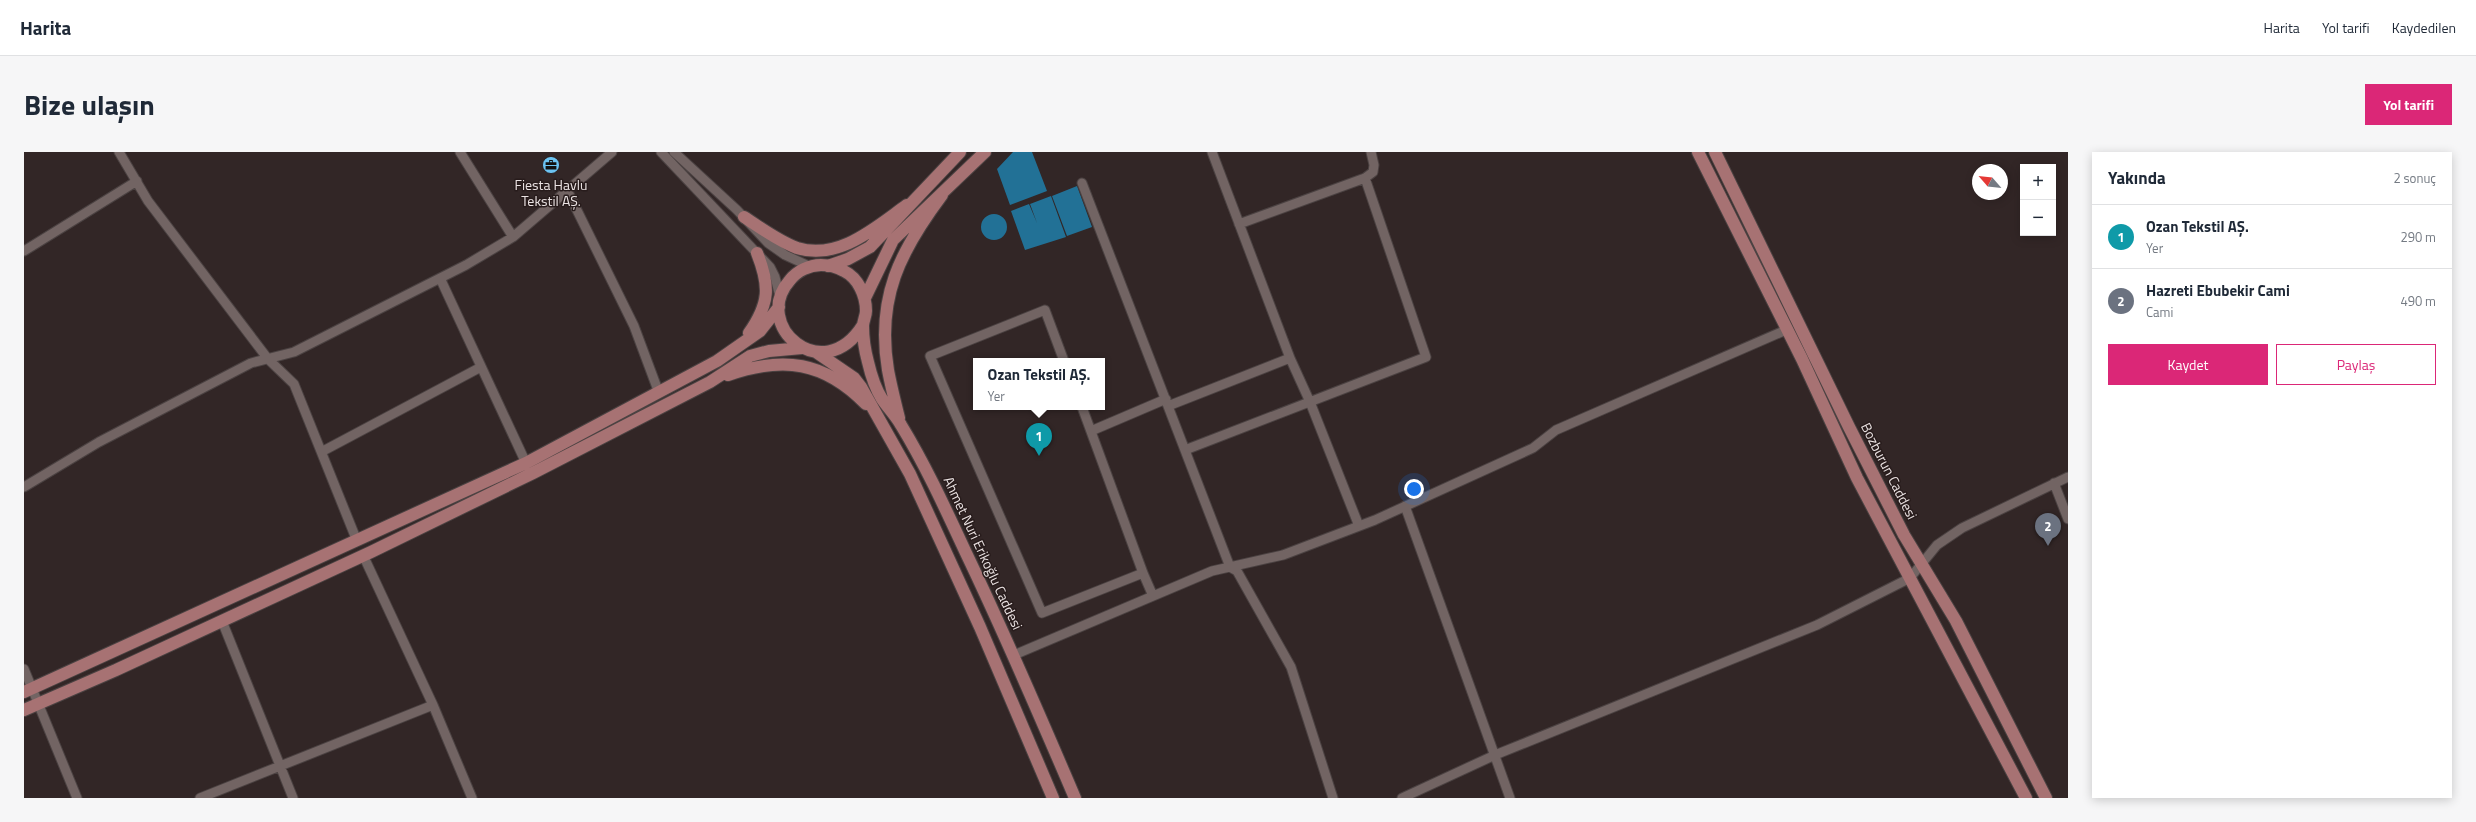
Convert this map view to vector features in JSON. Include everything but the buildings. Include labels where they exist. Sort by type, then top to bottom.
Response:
[{"type":"main road","points":[[28,691],[526,463],[659,393],[736,349],[760,331],[780,302],[785,286],[794,275],[811,267],[828,266],[854,256],[870,247],[907,206],[960,152]]},
{"type":"main road","points":[[864,298],[893,240],[942,195],[985,152]]},
{"type":"main road","points":[[1698,152],[1857,478],[2026,798]]},
{"type":"main road","name":"Bozburun Caddesi","points":[[1715,152],[1849,427],[1922,564],[1956,622],[2046,798]]},
{"type":"main road","points":[[900,423],[888,370],[885,326],[888,304],[893,278],[906,246],[942,195]]},
{"type":"main road","points":[[744,217],[783,242],[798,248],[817,250],[835,248],[858,240],[907,206]]},
{"type":"main road","points":[[736,349],[757,321],[766,299],[766,276],[757,253]]},
{"type":"main road","points":[[780,302],[782,328],[790,339],[802,348],[816,352],[830,352],[844,347],[855,338],[863,325],[866,311],[864,298],[858,284],[848,273],[828,266]]},
{"type":"main road","name":"Ahmet Nuri Erikoğlu Caddesi","points":[[863,325],[867,359],[873,381],[882,399],[900,423],[927,470],[1014,654],[1075,798]]},
{"type":"main road","points":[[24,710],[222,621],[533,473],[710,382],[750,356],[769,351],[802,348]]},
{"type":"main road","points":[[816,352],[854,378],[867,396],[876,415],[910,474],[980,627],[1053,798]]},
{"type":"main road","points":[[710,382],[760,365],[791,364],[816,370],[838,380],[857,395],[876,415]]},
{"type":"street","points":[[119,152],[148,201],[268,359],[294,384],[323,452],[357,541]]},
{"type":"street","points":[[460,152],[513,237]]},
{"type":"street","points":[[24,486],[106,438],[251,363],[294,352],[440,278],[513,237],[568,192],[612,152]]},
{"type":"street","points":[[661,152],[757,253],[773,272],[780,302]]},
{"type":"street","points":[[674,152],[744,217],[776,250],[811,267]]},
{"type":"street","points":[[1212,152],[1290,358],[1310,402],[1359,526]]},
{"type":"street","points":[[1239,224],[1365,178],[1373,172],[1374,165],[1372,152]]},
{"type":"street","points":[[1185,450],[1426,356],[1365,178]]},
{"type":"street","points":[[24,251],[137,181]]},
{"type":"street","points":[[1082,183],[1230,567],[1237,571],[1291,666],[1333,798]]},
{"type":"street","points":[[568,192],[634,326],[659,393]]},
{"type":"street","points":[[440,278],[526,463]]},
{"type":"street","points":[[1063,358],[1044,310],[930,356],[1042,613],[1143,573]]},
{"type":"street","points":[[1014,654],[1212,571],[1283,555],[1359,526],[1527,451],[1556,430],[1786,330]]},
{"type":"street","points":[[1091,430],[1290,358]]},
{"type":"street","points":[[323,452],[481,367]]},
{"type":"street","points":[[1083,410],[1143,573],[1153,596]]},
{"type":"street","points":[[1402,798],[1495,755],[1817,625],[1910,578],[1937,545],[1962,528],[2068,477]]},
{"type":"street","points":[[2054,483],[2068,519]]},
{"type":"street","points":[[1405,506],[1510,798]]},
{"type":"street","points":[[363,555],[433,705],[472,798]]},
{"type":"street","points":[[222,621],[293,798]]},
{"type":"street","points":[[24,669],[28,691],[38,704],[77,798]]},
{"type":"street","points":[[200,798],[433,705]]},
{"type":"water","points":[[1013,152],[1032,152],[1047,191],[1010,205],[997,169]]},
{"type":"water","points":[[1077,186],[1092,227],[1067,236],[1052,196]]},
{"type":"water","points":[[1051,196],[1066,237],[1025,250],[1011,211],[1029,204],[1037,223],[1030,204]]},
{"type":"water","points":[[994,214],[1003,218],[1007,227],[1003,236],[994,240],[985,236],[981,227],[985,218]]},
{"type":"place","name":"Fiesta Havlu Tekstil AŞ.","points":[[551,165]]},
{"type":"place","name":"Ozan Tekstil AŞ.","points":[[1039,456]]},
{"type":"place","name":"Hazreti Ebubekir Cami","points":[[2048,546]]}]
